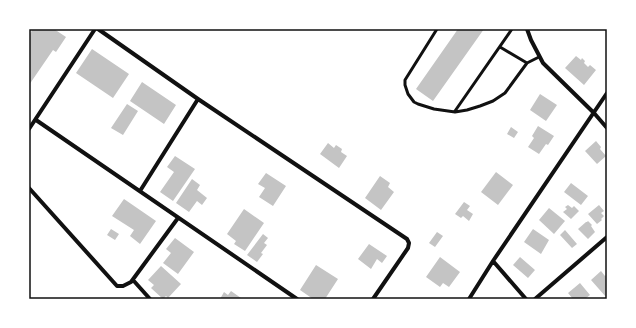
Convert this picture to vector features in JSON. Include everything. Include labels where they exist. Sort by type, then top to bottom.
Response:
[{"type":"street","points":[[29,130],[96,29],[406,238],[409,244],[408,248],[373,299]]},
{"type":"street","points":[[527,29],[543,63],[594,113],[607,128]]},
{"type":"street","points":[[469,299],[493,261],[607,93]]},
{"type":"street","points":[[140,191],[198,99]]},
{"type":"street","points":[[36,120],[297,299]]},
{"type":"street","points":[[29,188],[117,286],[126,286],[133,280],[178,218]]},
{"type":"street","points":[[535,299],[607,236]]},
{"type":"street","points":[[493,261],[526,299]]},
{"type":"street","points":[[133,280],[150,299]]},
{"type":"lane","points":[[437,29],[405,80],[408,94],[414,102],[434,109],[455,112],[467,110],[493,101],[505,93],[527,63],[539,57]]},
{"type":"lane","points":[[455,112],[512,29]]},
{"type":"lane","points":[[500,47],[527,63]]},
{"type":"building","points":[[33,29],[54,29],[66,37],[56,52],[53,50],[29,85],[29,35]]},
{"type":"building","points":[[458,29],[484,29],[433,101],[416,89]]},
{"type":"building","points":[[92,49],[129,74],[113,98],[76,73]]},
{"type":"building","points":[[576,56],[581,60],[582,58],[588,67],[590,65],[596,70],[584,85],[565,68]]},
{"type":"building","points":[[142,82],[176,105],[164,124],[130,101]]},
{"type":"building","points":[[540,94],[557,105],[546,121],[530,110]]},
{"type":"building","points":[[127,104],[138,111],[123,135],[111,128]]},
{"type":"building","points":[[538,126],[554,136],[539,154],[528,147],[534,138],[532,136]]},
{"type":"building","points":[[511,127],[518,132],[514,138],[507,134]]},
{"type":"building","points":[[596,141],[606,156],[597,164],[585,151]]},
{"type":"building","points":[[328,143],[334,148],[336,145],[342,149],[341,152],[347,156],[339,168],[320,154]]},
{"type":"building","points":[[175,156],[195,169],[173,201],[160,192],[174,172],[167,167]]},
{"type":"building","points":[[496,172],[513,185],[498,205],[481,192]]},
{"type":"building","points":[[266,173],[286,186],[273,206],[259,197],[265,188],[258,184]]},
{"type":"building","points":[[380,176],[390,183],[388,187],[394,192],[381,210],[365,198]]},
{"type":"building","points":[[192,179],[200,185],[197,190],[207,198],[202,205],[197,201],[189,212],[176,203]]},
{"type":"building","points":[[571,183],[588,196],[581,205],[564,192]]},
{"type":"building","points":[[124,199],[156,221],[140,244],[130,236],[134,230],[112,216]]},
{"type":"building","points":[[464,202],[470,206],[467,210],[473,214],[469,221],[463,216],[461,218],[455,214]]},
{"type":"building","points":[[568,205],[572,208],[574,206],[579,211],[571,219],[563,212],[567,209],[565,207]]},
{"type":"building","points":[[599,205],[604,211],[601,213],[604,216],[597,224],[588,214]]},
{"type":"building","points":[[549,208],[565,221],[554,234],[539,220]]},
{"type":"building","points":[[244,209],[264,223],[245,251],[234,244],[236,241],[227,234]]},
{"type":"building","points":[[588,221],[592,225],[591,226],[595,232],[588,239],[578,229]]},
{"type":"building","points":[[111,229],[119,234],[115,240],[107,235]]},
{"type":"building","points":[[533,229],[549,240],[541,254],[524,242]]},
{"type":"building","points":[[565,230],[577,244],[572,248],[560,235]]},
{"type":"building","points":[[437,232],[443,236],[435,247],[429,243]]},
{"type":"building","points":[[263,234],[268,238],[264,243],[267,245],[257,262],[247,255]]},
{"type":"building","points":[[175,238],[194,252],[178,274],[163,263],[171,253],[166,249]]},
{"type":"building","points":[[369,244],[387,256],[382,263],[377,259],[371,269],[358,259]]},
{"type":"building","points":[[440,257],[460,272],[449,287],[443,283],[440,287],[426,277]]},
{"type":"building","points":[[520,257],[535,270],[528,278],[513,265]]},
{"type":"building","points":[[316,265],[338,279],[325,299],[313,299],[300,290]]},
{"type":"building","points":[[161,266],[181,284],[168,298],[166,296],[163,299],[151,288],[154,285],[148,280]]},
{"type":"building","points":[[601,271],[605,276],[607,274],[606,297],[591,280]]},
{"type":"building","points":[[580,283],[590,295],[585,299],[573,299],[568,293]]},
{"type":"building","points":[[231,291],[241,298],[220,299],[224,292],[228,295]]}]
